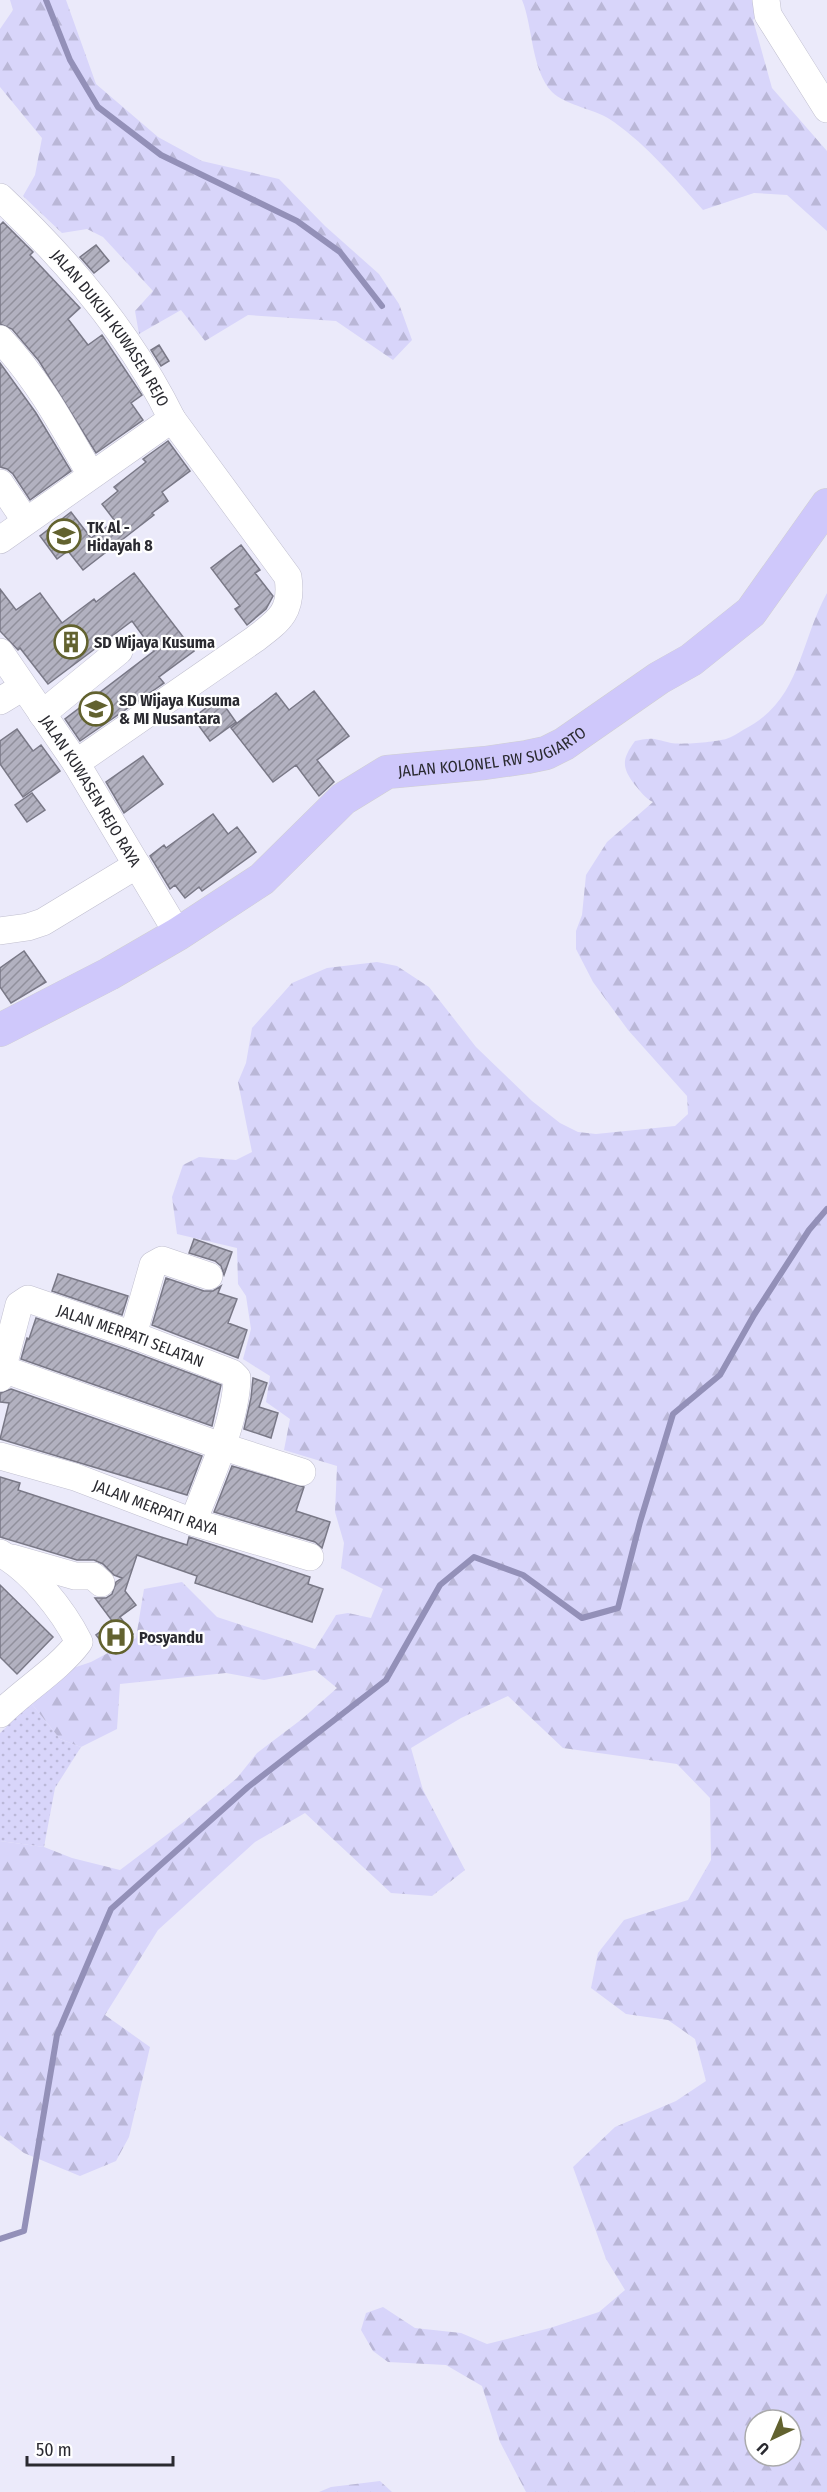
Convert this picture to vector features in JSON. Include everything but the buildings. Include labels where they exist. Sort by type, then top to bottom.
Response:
[{"type":"main road","name":"JALAN KOLONEL RW SUGIARTO","points":[[0,1030],[100,979],[178,934],[262,879],[343,799],[387,772],[485,763],[546,753],[564,744],[659,678],[692,660],[751,612],[827,505]]},
{"type":"street","points":[[766,0],[768,15],[827,109]]},
{"type":"street","name":"JALAN DUKUH KUWASEN REJO","points":[[0,197],[64,261],[112,322],[157,388],[172,419],[25,520],[0,540]]},
{"type":"street","points":[[0,339],[12,351],[53,408],[91,475]]},
{"type":"street","points":[[76,763],[282,619],[287,605],[290,592],[288,577],[172,419]]},
{"type":"street","points":[[0,483],[25,520]]},
{"type":"street","points":[[42,714],[119,651]]},
{"type":"street","name":"JALAN KUWASEN REJO RAYA","points":[[0,652],[76,763],[178,934]]},
{"type":"street","points":[[0,701],[23,687]]},
{"type":"street","points":[[0,931],[28,927],[43,922],[136,865]]},
{"type":"street","points":[[133,1335],[153,1266],[162,1260],[209,1276]]},
{"type":"street","name":"JALAN MERPATI SELATAN","points":[[193,1522],[221,1446],[237,1393],[237,1378],[222,1368],[28,1299],[19,1305],[1,1372],[221,1446]]},
{"type":"street","points":[[221,1446],[302,1472]]},
{"type":"street","name":"JALAN MERPATI RAYA","points":[[0,1456],[75,1477],[193,1522],[310,1557]]},
{"type":"street","points":[[4,1555],[75,1576],[93,1576],[101,1582]]},
{"type":"street","points":[[4,1555],[24,1570],[58,1605],[79,1642],[57,1665],[6,1697]]},
{"type":"green space","points":[[10,0],[66,0],[96,84],[158,137],[202,161],[279,179],[325,226],[379,274],[399,304],[412,340],[393,360],[336,321],[248,315],[205,341],[181,310],[139,334],[135,311],[153,291],[103,237],[87,229],[62,233],[23,196],[35,175],[42,138],[0,87],[0,29],[13,10]]},
{"type":"green space","points":[[522,0],[769,0],[753,20],[772,88],[827,151],[827,231],[787,195],[754,193],[703,210],[661,163],[626,131],[607,118],[565,101],[552,92],[545,83],[536,60]]},
{"type":"green space","points":[[827,593],[827,2492],[526,2492],[500,2442],[482,2386],[446,2365],[388,2362],[373,2351],[361,2330],[366,2313],[383,2307],[415,2328],[461,2333],[487,2344],[550,2328],[599,2312],[625,2290],[606,2259],[573,2167],[615,2127],[676,2101],[706,2081],[695,2039],[668,2020],[626,2014],[591,1988],[598,1953],[624,1920],[688,1900],[711,1860],[710,1798],[677,1764],[563,1748],[508,1696],[461,1718],[411,1748],[423,1790],[465,1870],[432,1896],[391,1893],[305,1813],[255,1842],[158,1930],[105,2015],[150,2047],[129,2137],[116,2161],[80,2176],[24,2153],[0,2135],[0,1841],[44,1847],[72,1858],[120,1870],[237,1778],[257,1753],[302,1719],[337,1688],[315,1670],[264,1680],[226,1673],[120,1684],[117,1729],[81,1747],[60,1739],[31,1703],[64,1671],[91,1662],[136,1638],[144,1589],[182,1582],[217,1617],[315,1649],[336,1615],[348,1613],[371,1618],[383,1589],[341,1568],[344,1543],[335,1512],[337,1466],[284,1450],[290,1419],[266,1402],[270,1376],[243,1359],[251,1329],[246,1296],[238,1284],[237,1248],[177,1234],[172,1197],[183,1165],[199,1157],[236,1160],[252,1152],[238,1082],[246,1063],[252,1028],[292,983],[327,968],[377,962],[397,966],[429,987],[476,1047],[532,1101],[560,1123],[578,1132],[596,1134],[675,1126],[688,1114],[687,1096],[628,1030],[593,982],[576,949],[576,931],[582,915],[586,875],[607,842],[653,802],[645,797],[635,785],[625,768],[626,758],[635,741],[654,739],[683,744],[721,740],[733,736],[762,718],[777,704],[796,670]]},
{"type":"green space","points":[[31,1703],[60,1739],[81,1747],[55,1788],[44,1847],[0,1841],[0,1733]]},
{"type":"green space","points":[[380,2481],[392,2492],[319,2492],[331,2487]]},
{"type":"waterway","points":[[46,0],[70,60],[98,107],[161,155],[297,221],[340,252],[382,306]]},
{"type":"waterway","points":[[0,2239],[24,2231],[57,2035],[111,1909],[248,1787],[386,1680],[440,1585],[474,1557],[523,1575],[582,1618],[618,1608],[640,1522],[673,1414],[720,1375],[754,1315],[809,1230],[827,1209]]},
{"type":"place","name":"TK Al - Hidayah 8","points":[[64,536]]},
{"type":"place","name":"SD Wijaya Kusuma","points":[[71,642]]},
{"type":"place","name":"SD Wijaya Kusuma & MI Nusantara","points":[[96,709]]},
{"type":"place","name":"Posyandu","points":[[116,1637]]}]
